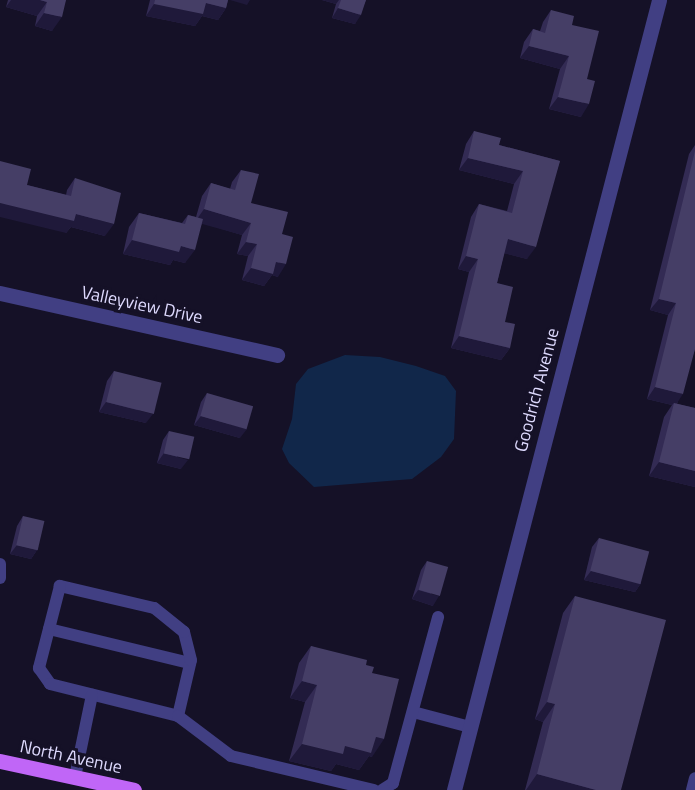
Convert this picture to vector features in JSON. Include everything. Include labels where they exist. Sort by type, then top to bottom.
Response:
[{"type":"main road","name":"North Avenue","points":[[0,761],[134,790]]},
{"type":"street","name":"Goodrich Avenue","points":[[454,790],[659,0]]},
{"type":"street","name":"Valleyview Drive","points":[[0,293],[277,355]]},
{"type":"lane","points":[[0,564],[0,578]]},
{"type":"lane","points":[[178,716],[190,663],[184,632],[154,608],[60,586],[40,675],[50,684],[178,716],[231,756],[374,790]]},
{"type":"lane","points":[[382,790],[393,783],[438,617]]},
{"type":"lane","points":[[49,629],[190,663]]},
{"type":"lane","points":[[75,777],[92,695]]},
{"type":"lane","points":[[412,712],[470,727]]},
{"type":"lane","points":[[692,790],[695,778]]},
{"type":"water","points":[[345,355],[380,357],[416,366],[445,376],[456,391],[454,439],[441,457],[412,479],[314,487],[289,463],[282,449],[292,419],[296,384],[308,369]]},
{"type":"building","points":[[40,0],[66,0],[62,17],[44,13],[47,2]]},
{"type":"building","points":[[155,0],[228,0],[226,8],[206,3],[203,14],[154,4]]},
{"type":"building","points":[[341,0],[366,0],[361,15],[338,8]]},
{"type":"building","points":[[551,10],[574,16],[572,25],[599,31],[587,79],[595,81],[589,104],[558,97],[569,56],[529,46],[533,29],[545,33]]},
{"type":"building","points":[[474,131],[501,138],[499,145],[560,161],[536,247],[508,239],[497,283],[513,287],[505,322],[515,324],[510,348],[459,336],[478,259],[466,256],[479,204],[512,213],[523,171],[468,158]]},
{"type":"building","points":[[695,151],[695,349],[683,394],[655,387],[676,303],[659,299]]},
{"type":"building","points":[[0,161],[31,169],[27,185],[71,196],[75,178],[121,193],[114,224],[76,214],[74,221],[0,203]]},
{"type":"building","points":[[241,170],[259,174],[251,203],[288,212],[282,234],[293,237],[286,264],[276,262],[273,274],[251,268],[257,244],[246,242],[251,223],[204,209],[211,183],[235,190]]},
{"type":"building","points":[[139,213],[185,224],[188,215],[203,219],[195,250],[181,246],[179,252],[132,240]]},
{"type":"building","points":[[114,371],[162,383],[154,414],[106,402]]},
{"type":"building","points":[[207,393],[253,406],[247,429],[200,416]]},
{"type":"building","points":[[674,403],[695,408],[695,471],[659,462]]},
{"type":"building","points":[[169,431],[194,437],[189,459],[164,453]]},
{"type":"building","points":[[23,516],[44,521],[38,550],[16,545]]},
{"type":"building","points":[[599,538],[649,551],[640,584],[590,571]]},
{"type":"building","points":[[427,561],[448,567],[440,596],[419,590]]},
{"type":"building","points":[[575,596],[666,620],[621,790],[596,790],[537,774],[555,704],[547,702]]},
{"type":"building","points":[[311,646],[367,660],[366,665],[374,667],[372,673],[399,679],[384,739],[376,737],[371,753],[345,746],[343,754],[302,744],[317,685],[302,681]]}]
